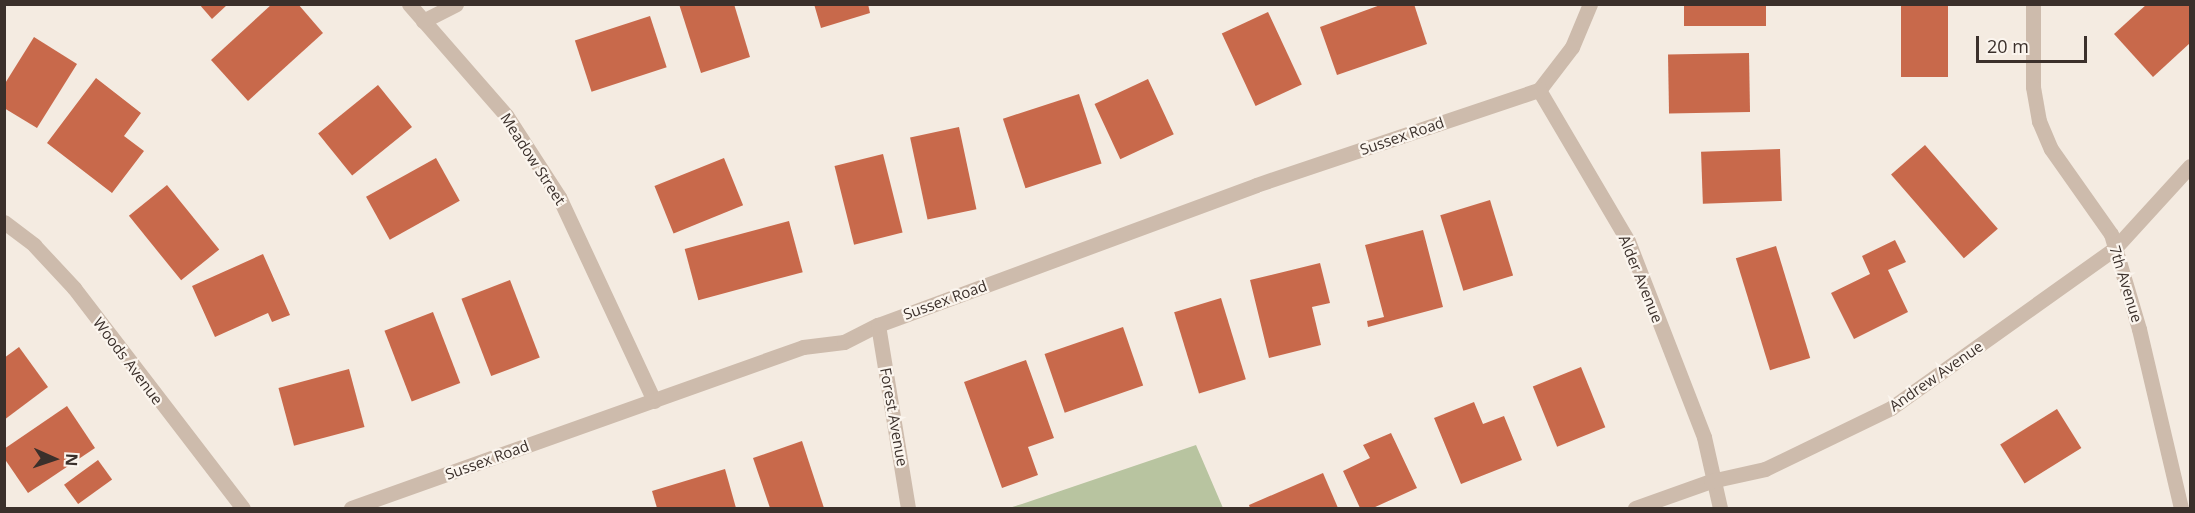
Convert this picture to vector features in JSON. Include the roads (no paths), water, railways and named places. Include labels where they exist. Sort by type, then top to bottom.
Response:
[{"type":"street","name":"Meadow Street","points":[[409,4],[506,115],[559,196],[654,400]]},
{"type":"street","points":[[423,21],[456,4]]},
{"type":"street","points":[[1539,90],[1572,47],[1590,4]]},
{"type":"street","name":"7th Avenue","points":[[2033,4],[2033,87],[2039,121],[2051,150],[2111,234],[2139,328],[2181,508]]},
{"type":"street","name":"Sussex Road","points":[[351,508],[803,347],[844,342],[878,325],[1256,185],[1539,90]]},
{"type":"street","name":"Alder Avenue","points":[[1539,90],[1628,241],[1704,437],[1711,482],[1720,508]]},
{"type":"street","name":"Andrew Avenue","points":[[1635,508],[1711,482],[1765,469],[1891,408],[2115,248],[2190,166]]},
{"type":"street","name":"Woods Avenue","points":[[4,222],[34,245],[74,288],[243,508]]},
{"type":"street","name":"Forest Avenue","points":[[878,325],[908,508]]}]
